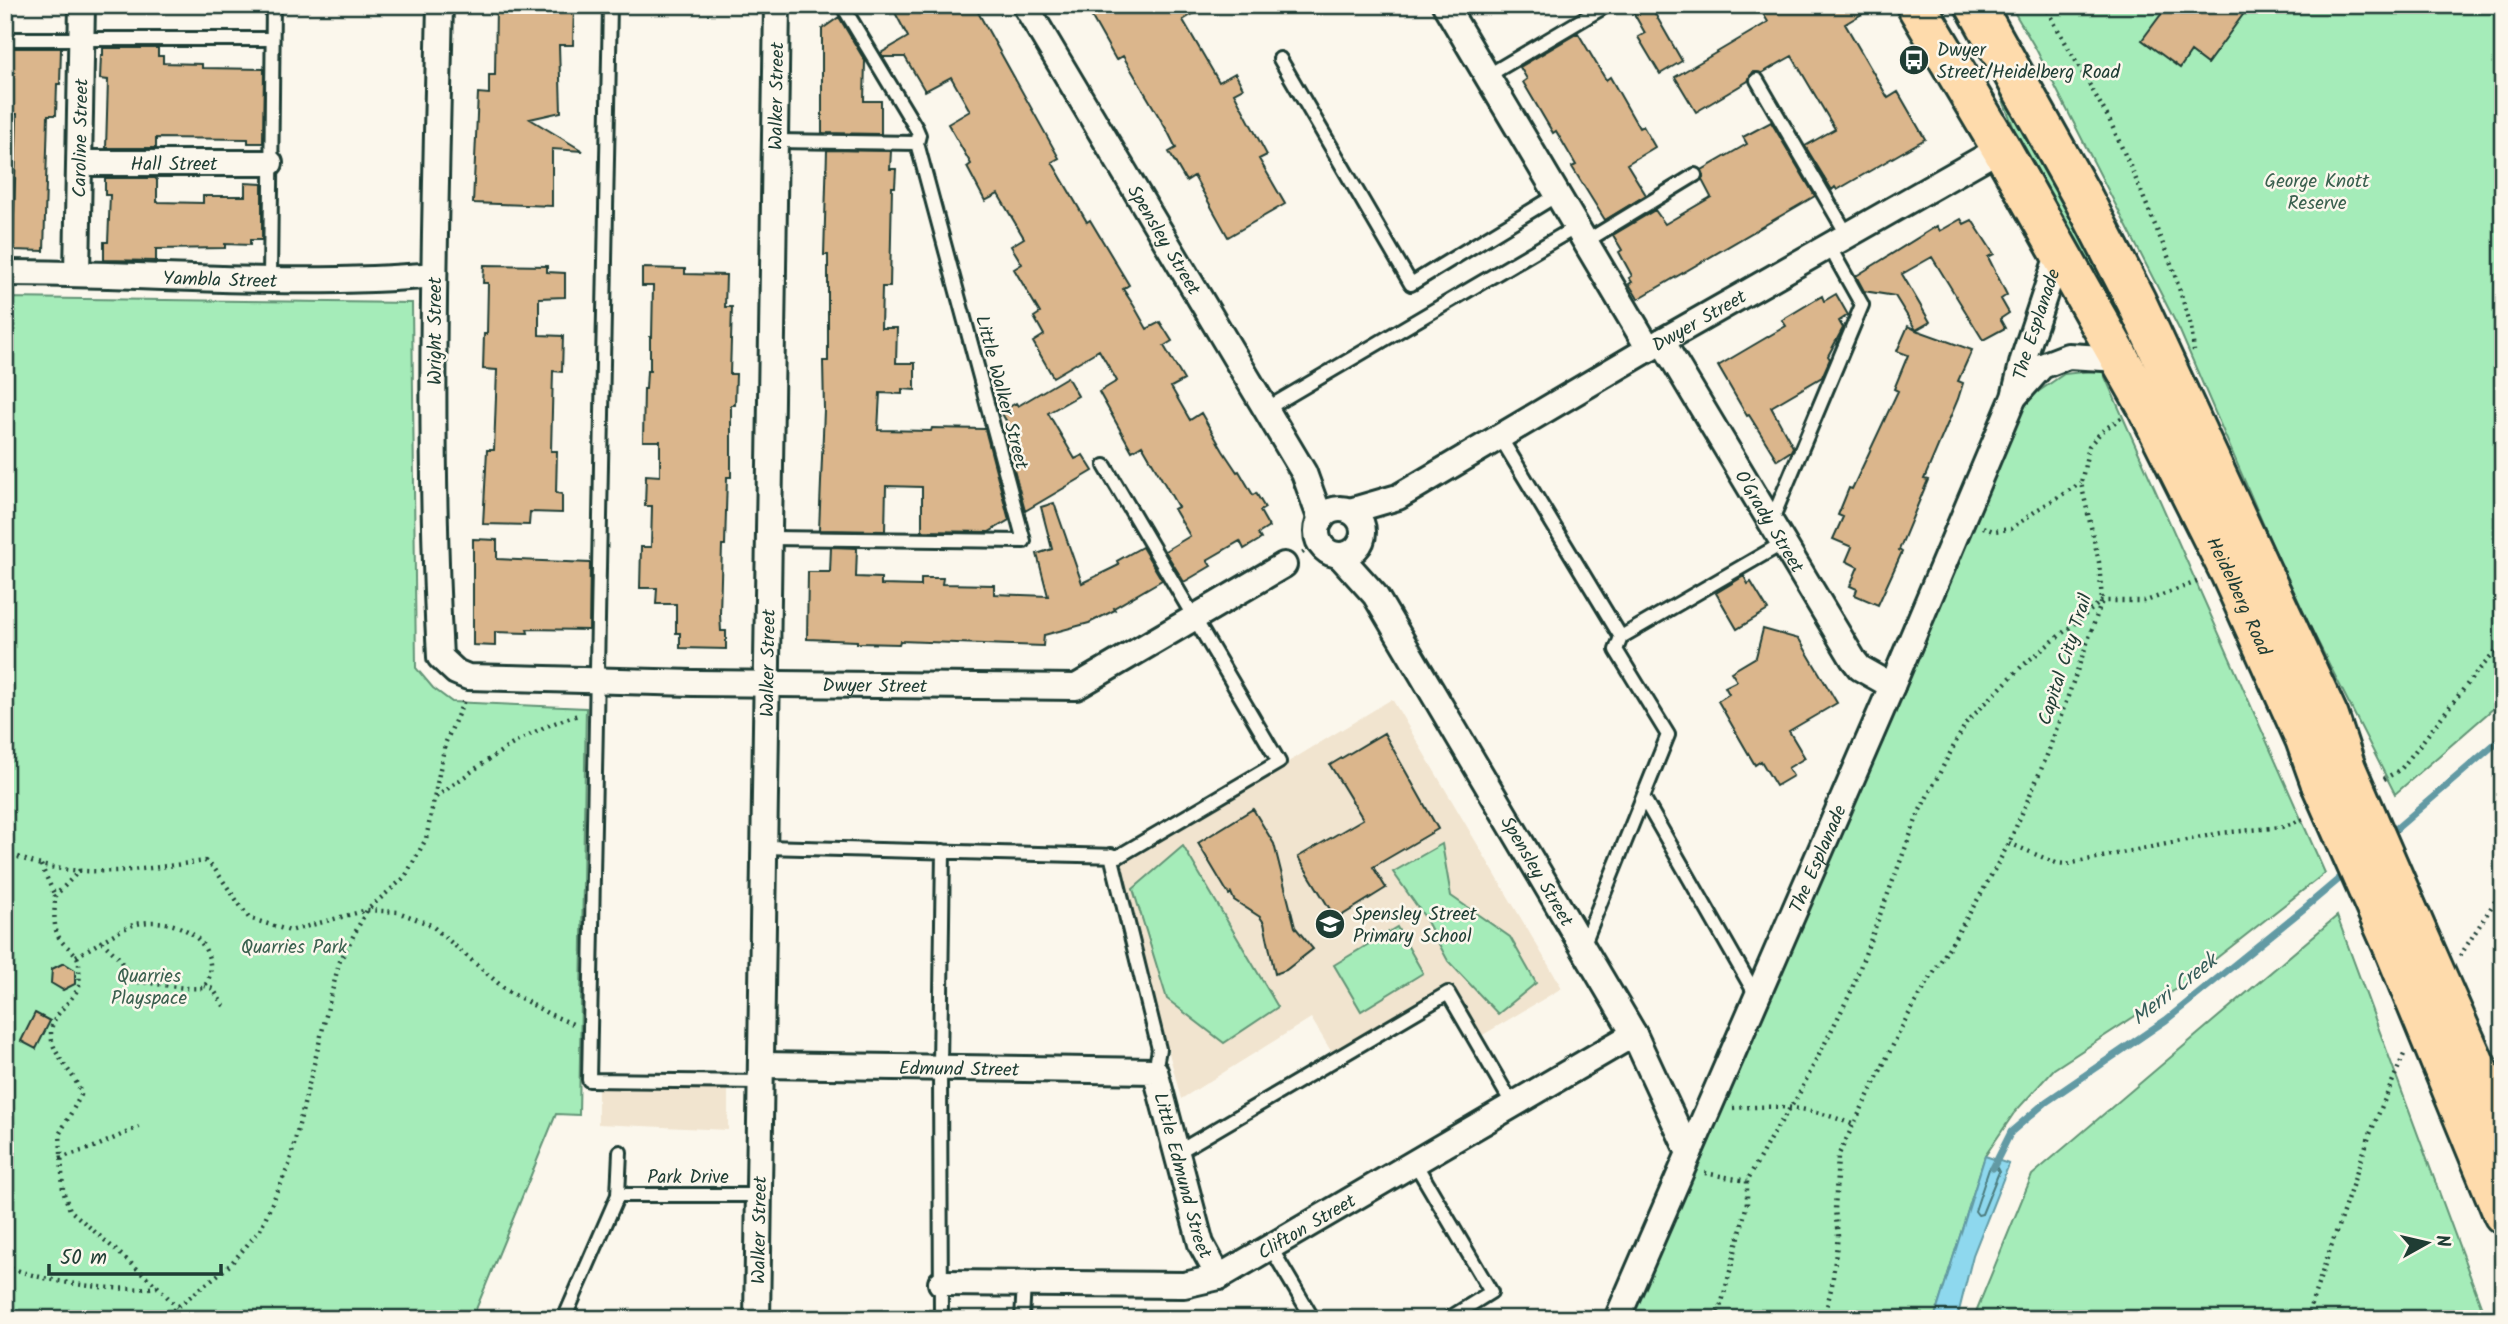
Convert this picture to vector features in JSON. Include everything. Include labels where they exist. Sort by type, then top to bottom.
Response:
[{"type":"main road","name":"Heidelberg Road","points":[[1916,5],[2001,148],[2120,359],[2161,396]]},
{"type":"main road","name":"Heidelberg Road","points":[[1975,5],[2084,200],[2136,301],[2161,396],[2329,717],[2340,787],[2406,942],[2503,1214]]},
{"type":"main road","name":"Heidelberg Road","points":[[2406,942],[2503,1127]]},
{"type":"street","name":"Caroline Street","points":[[78,273],[82,5]]},
{"type":"street","name":"Wright Street","points":[[440,5],[434,275],[434,454],[440,657],[456,672],[468,677]]},
{"type":"street","name":"Walker Street","points":[[757,1319],[777,5]]},
{"type":"street","name":"Spensley Street","points":[[1025,5],[1304,473],[1336,513]]},
{"type":"street","name":"O'Grady Street","points":[[1445,5],[1580,234],[1656,345],[1777,532],[1853,659],[1860,668],[1892,686]]},
{"type":"street","name":"Dwyer Street","points":[[1336,513],[1398,497],[1656,345],[2001,148]]},
{"type":"street","name":"Hall Street","points":[[80,163],[270,163]]},
{"type":"street","name":"The Esplanade","points":[[1616,1319],[1892,686],[2014,397],[2023,360],[2059,251]]},
{"type":"street","name":"Yambla Street","points":[[5,273],[270,279],[389,279],[434,275]]},
{"type":"street","name":"The Esplanade","points":[[2014,397],[2042,366],[2068,356],[2120,359]]},
{"type":"street","name":"Dwyer Street","points":[[1354,544],[1398,497]]},
{"type":"street","points":[[1336,513],[1362,522],[1354,544],[1325,548],[1320,542],[1318,527],[1336,513]]},
{"type":"street","name":"Spensley Street","points":[[1354,544],[1375,595],[1634,1034],[1689,1153]]},
{"type":"street","name":"Dwyer Street","points":[[468,677],[693,683],[1076,687],[1284,565]]},
{"type":"street","name":"Clifton Street","points":[[941,1283],[1184,1285],[1219,1277],[1634,1034]]},
{"type":"street","name":"Edmund Street","points":[[761,1073],[940,1067],[1155,1071]]},
{"type":"street","name":"Little Edmund Street","points":[[1155,1071],[1201,1244],[1219,1277]]},
{"type":"lane","points":[[270,279],[273,5]]},
{"type":"lane","points":[[610,5],[589,1080],[761,1073]]},
{"type":"lane","points":[[775,141],[917,143],[919,135],[916,128],[842,5]]},
{"type":"lane","points":[[1487,76],[1607,5]]},
{"type":"lane","points":[[5,39],[272,39]]},
{"type":"lane","points":[[1280,59],[1411,284],[1557,195]]},
{"type":"lane","points":[[1583,946],[1668,735],[1616,650],[1621,638],[1777,532],[1862,305],[1839,241],[1757,80]]},
{"type":"lane","name":"Little Walker Street","points":[[769,538],[1024,541],[917,143]]},
{"type":"lane","points":[[1266,409],[1580,234],[1695,174]]},
{"type":"lane","points":[[1500,437],[1621,638]]},
{"type":"lane","points":[[764,847],[1119,856],[1279,762],[1105,466]]},
{"type":"lane","points":[[1643,797],[1757,997]]},
{"type":"lane","points":[[940,1319],[943,851]]},
{"type":"lane","points":[[1111,855],[1159,1049],[1155,1071]]},
{"type":"lane","points":[[1178,1152],[1448,993],[1513,1105]]},
{"type":"lane","name":"Park Drive","points":[[564,1319],[618,1195],[620,1152]]},
{"type":"lane","points":[[1415,1163],[1491,1292],[1448,1319]]},
{"type":"lane","name":"Park Drive","points":[[618,1195],[759,1195]]},
{"type":"lane","points":[[1271,1248],[1313,1319]]},
{"type":"lane","points":[[1022,1319],[1024,1283]]},
{"type":"path","name":"Capital City Trail","points":[[1824,1319],[1832,1285],[1838,1236],[1835,1210],[1838,1156],[1906,1018],[1969,916],[2009,843],[2046,758],[2102,601],[2099,562],[2081,483],[2088,446],[2102,431],[2126,415],[2192,380],[2195,370],[2191,326],[2172,266],[2109,119],[2044,5]]},
{"type":"path","points":[[1963,518],[1993,531],[2011,529],[2081,483]]},
{"type":"path","points":[[1715,1319],[1742,1225],[1747,1203],[1747,1181],[1771,1137],[1793,1106],[1850,994],[1919,812],[1966,723],[2022,666],[2102,601],[2146,601],[2206,578]]},
{"type":"path","points":[[2009,843],[2056,863],[2067,864],[2221,833],[2282,827],[2340,787],[2401,769],[2476,673],[2503,644]]},
{"type":"path","points":[[162,1319],[230,1265],[260,1230],[289,1165],[339,963],[367,911],[405,877],[426,839],[445,744],[465,697],[468,677]]},
{"type":"path","points":[[435,798],[492,757],[559,720],[597,711]]},
{"type":"path","points":[[5,852],[41,865],[80,870],[126,871],[205,861],[214,868],[249,918],[290,931],[367,911],[398,912],[430,925],[506,990],[549,1014],[590,1029]]},
{"type":"path","points":[[41,865],[55,896],[55,925],[60,940],[79,960],[79,985],[54,1021],[51,1031],[54,1047],[79,1087],[81,1095],[60,1133],[63,1191],[70,1210],[177,1307]]},
{"type":"path","points":[[55,896],[80,870]]},
{"type":"path","points":[[2455,962],[2503,890]]},
{"type":"path","points":[[76,956],[130,926],[168,923],[183,928],[199,939],[211,963],[209,977],[204,986]]},
{"type":"path","points":[[102,942],[118,957],[134,982],[195,989],[204,986],[213,989],[224,1006]]},
{"type":"path","points":[[2306,1319],[2370,1134],[2409,1042]]},
{"type":"path","points":[[1707,1110],[1793,1106],[1821,1112],[1852,1124]]},
{"type":"path","points":[[60,1158],[97,1146],[139,1126]]},
{"type":"path","points":[[1705,1172],[1747,1181]]},
{"type":"path","points":[[5,1265],[39,1279],[140,1290],[158,1287]]},
{"type":"shaded area","name":"Spensley Street Primary School","points":[[1392,699],[1562,988],[1481,1036],[1451,985],[1334,1056],[1311,1018],[1181,1099],[1120,864]]},
{"type":"shaded area","points":[[598,1087],[728,1087],[728,1130],[598,1124]]},
{"type":"green space","name":"George Knott Reserve","points":[[2010,5],[2503,5],[2503,700],[2395,794],[2292,591],[2180,331],[2036,49]]},
{"type":"green space","points":[[1996,68],[2158,381],[2153,388],[2023,152],[1993,74]]},
{"type":"green space","name":"Quarries Park","points":[[5,298],[412,303],[416,668],[433,688],[452,702],[586,708],[579,1115],[556,1114],[472,1319],[5,1319]]},
{"type":"green space","points":[[2102,370],[2325,873],[2181,986],[2054,1069],[2014,1113],[1985,1156],[1934,1319],[1627,1319],[2026,400],[2064,374]]},
{"type":"green space","points":[[1442,844],[1451,896],[1510,937],[1536,983],[1498,1014],[1448,961],[1424,916],[1393,872]]},
{"type":"green space","points":[[1183,846],[1278,1007],[1224,1043],[1167,999],[1133,889]]},
{"type":"green space","points":[[2337,916],[2486,1319],[1973,1319],[2032,1175]]},
{"type":"green space","points":[[1397,927],[1423,973],[1361,1011],[1334,965]]},
{"type":"water","points":[[1985,1156],[2009,1164],[1973,1255],[1957,1319],[1934,1319]]},
{"type":"building","points":[[496,5],[574,5],[573,45],[559,45],[561,112],[530,119],[583,151],[552,149],[552,206],[473,203],[478,93],[489,94],[489,75],[495,75]]},
{"type":"building","points":[[891,5],[974,5],[1059,158],[1052,162],[1087,222],[1090,220],[1129,285],[1123,289],[1147,329],[1160,322],[1172,341],[1164,346],[1184,380],[1171,387],[1190,420],[1201,413],[1237,472],[1239,471],[1253,495],[1256,493],[1265,508],[1260,511],[1269,527],[1258,534],[1261,539],[1244,549],[1240,541],[1207,560],[1211,566],[1184,582],[1165,551],[1190,536],[1174,509],[1178,507],[1142,445],[1132,451],[1099,392],[1117,381],[1099,350],[1053,377],[1033,342],[1044,335],[1034,317],[1040,313],[1014,269],[1022,264],[1011,246],[1024,238],[998,194],[985,201],[967,167],[971,164],[948,124],[970,111],[951,77],[925,91],[905,57],[883,57],[881,53],[908,37]]},
{"type":"building","points":[[1085,5],[1208,5],[1183,20],[1219,82],[1235,73],[1243,88],[1234,93],[1267,155],[1259,159],[1285,204],[1228,237],[1194,176],[1186,181],[1169,152],[1176,148],[1168,132],[1123,56],[1116,60]]},
{"type":"building","points":[[1629,5],[1650,5],[1682,61],[1660,74],[1638,37],[1645,33]]},
{"type":"building","points":[[1758,5],[1877,5],[1845,24],[1888,98],[1898,92],[1925,139],[1837,190],[1835,187],[1832,190],[1805,146],[1835,129],[1792,56],[1762,73],[1753,72],[1748,81],[1696,112],[1675,77],[1768,22]]},
{"type":"building","points":[[2168,5],[2250,5],[2207,64],[2191,52],[2180,68],[2142,40]]},
{"type":"building","points":[[839,17],[865,61],[864,101],[881,101],[881,134],[822,133],[822,29]]},
{"type":"building","points":[[1578,33],[1606,80],[1610,77],[1639,128],[1643,126],[1655,147],[1627,164],[1646,195],[1605,220],[1572,167],[1576,165],[1556,131],[1553,133],[1523,82],[1527,79],[1520,67]]},
{"type":"building","points":[[5,48],[61,48],[56,115],[48,115],[44,251],[13,250],[17,114],[5,114]]},
{"type":"building","points":[[103,48],[158,48],[158,56],[163,56],[163,63],[202,64],[202,68],[264,69],[263,143],[248,143],[248,139],[156,138],[156,148],[106,148],[108,80],[100,79]]},
{"type":"building","points":[[1771,122],[1815,196],[1638,299],[1629,284],[1632,282],[1629,278],[1632,276],[1619,252],[1622,250],[1613,235],[1655,210],[1665,224],[1711,197],[1702,180],[1702,170],[1747,144],[1743,137]]},
{"type":"building","points":[[827,150],[891,151],[890,169],[896,169],[895,187],[892,187],[890,287],[882,287],[881,328],[897,328],[896,363],[915,363],[915,390],[902,389],[902,394],[880,393],[878,430],[985,429],[1009,520],[989,532],[922,531],[922,487],[886,486],[885,531],[819,530],[824,410],[823,361],[828,361],[828,255],[824,255]]},
{"type":"building","points":[[105,178],[155,178],[157,202],[203,203],[203,196],[245,196],[245,183],[262,184],[262,240],[250,240],[250,245],[225,244],[225,248],[156,249],[156,261],[104,260],[104,242],[108,242],[110,195],[105,195]]},
{"type":"building","points":[[1961,219],[1964,224],[1972,220],[1994,254],[1988,257],[2007,295],[2001,299],[2009,313],[2000,319],[2005,328],[1983,340],[1932,257],[1902,274],[1930,322],[1916,330],[1895,296],[1864,291],[1856,276],[1937,226],[1940,231]]},
{"type":"building","points":[[484,265],[547,266],[547,272],[565,273],[565,297],[539,298],[539,335],[563,336],[562,372],[553,371],[551,451],[557,451],[556,493],[562,494],[562,513],[530,512],[529,525],[483,524],[487,450],[494,450],[497,370],[483,369],[488,283],[483,283]]},
{"type":"building","points":[[642,268],[685,269],[685,274],[726,275],[725,307],[732,307],[730,374],[736,374],[735,405],[731,405],[731,477],[727,477],[725,545],[722,545],[720,614],[721,631],[726,631],[726,649],[680,648],[680,633],[676,633],[676,604],[656,604],[657,588],[640,588],[641,547],[651,547],[652,506],[645,506],[646,475],[660,476],[660,441],[643,441],[644,389],[647,371],[650,371],[653,286],[642,286]]},
{"type":"building","points":[[1836,294],[1848,315],[1839,321],[1843,328],[1828,356],[1830,359],[1822,377],[1771,407],[1793,447],[1777,460],[1718,366],[1786,326],[1782,320],[1822,296],[1824,301]]},
{"type":"building","points":[[1908,326],[1972,350],[1958,381],[1963,383],[1958,399],[1924,479],[1928,480],[1899,550],[1902,552],[1878,605],[1855,595],[1857,589],[1850,586],[1858,567],[1846,561],[1852,547],[1833,539],[1843,517],[1838,515],[1849,488],[1852,489],[1898,391],[1894,389],[1908,355],[1897,351]]},
{"type":"building","points":[[1067,377],[1078,396],[1048,413],[1075,459],[1083,455],[1093,471],[1025,511],[1003,429],[1011,429],[1001,412],[1016,403],[1018,406]]},
{"type":"building","points":[[1054,503],[1082,583],[1119,565],[1117,561],[1142,547],[1162,580],[1089,623],[1044,635],[1043,646],[900,641],[899,644],[857,643],[807,639],[808,572],[830,572],[831,547],[857,548],[856,577],[881,578],[881,585],[921,586],[921,578],[943,578],[942,584],[994,585],[994,594],[1048,596],[1037,554],[1052,549],[1041,507]]},
{"type":"building","points":[[473,539],[497,540],[497,559],[590,563],[589,630],[527,629],[528,633],[495,632],[495,646],[473,645]]},
{"type":"building","points":[[1744,576],[1748,584],[1751,582],[1768,610],[1737,629],[1716,593]]},
{"type":"building","points":[[1763,629],[1799,639],[1837,703],[1789,731],[1805,758],[1788,768],[1793,776],[1776,786],[1761,761],[1755,765],[1718,701],[1729,694],[1725,687],[1737,681],[1731,672],[1756,657]]},
{"type":"building","points":[[1384,733],[1438,829],[1373,867],[1386,888],[1336,919],[1298,857],[1363,819],[1330,765]]},
{"type":"building","points":[[1253,809],[1274,844],[1295,927],[1313,949],[1286,970],[1275,974],[1264,923],[1260,917],[1234,900],[1231,893],[1229,895],[1198,843]]},
{"type":"building","points":[[64,963],[75,970],[75,984],[63,990],[51,983],[52,969]]},
{"type":"building","points":[[35,1013],[50,1021],[36,1049],[21,1041]]},
{"type":"waterway","name":"Merri Creek","points":[[2389,835],[2503,737]]},
{"type":"waterway","name":"Merri Creek","points":[[1993,1168],[2011,1132],[2046,1102],[2166,1020],[2346,873]]},
{"type":"place","name":"Dwyer Street/Heidelberg Road","points":[[1914,60]]},
{"type":"place","name":"Spensley Street Primary School","points":[[1330,924]]},
{"type":"park label","name":"Quarries Playspace","points":[[149,986]]}]
